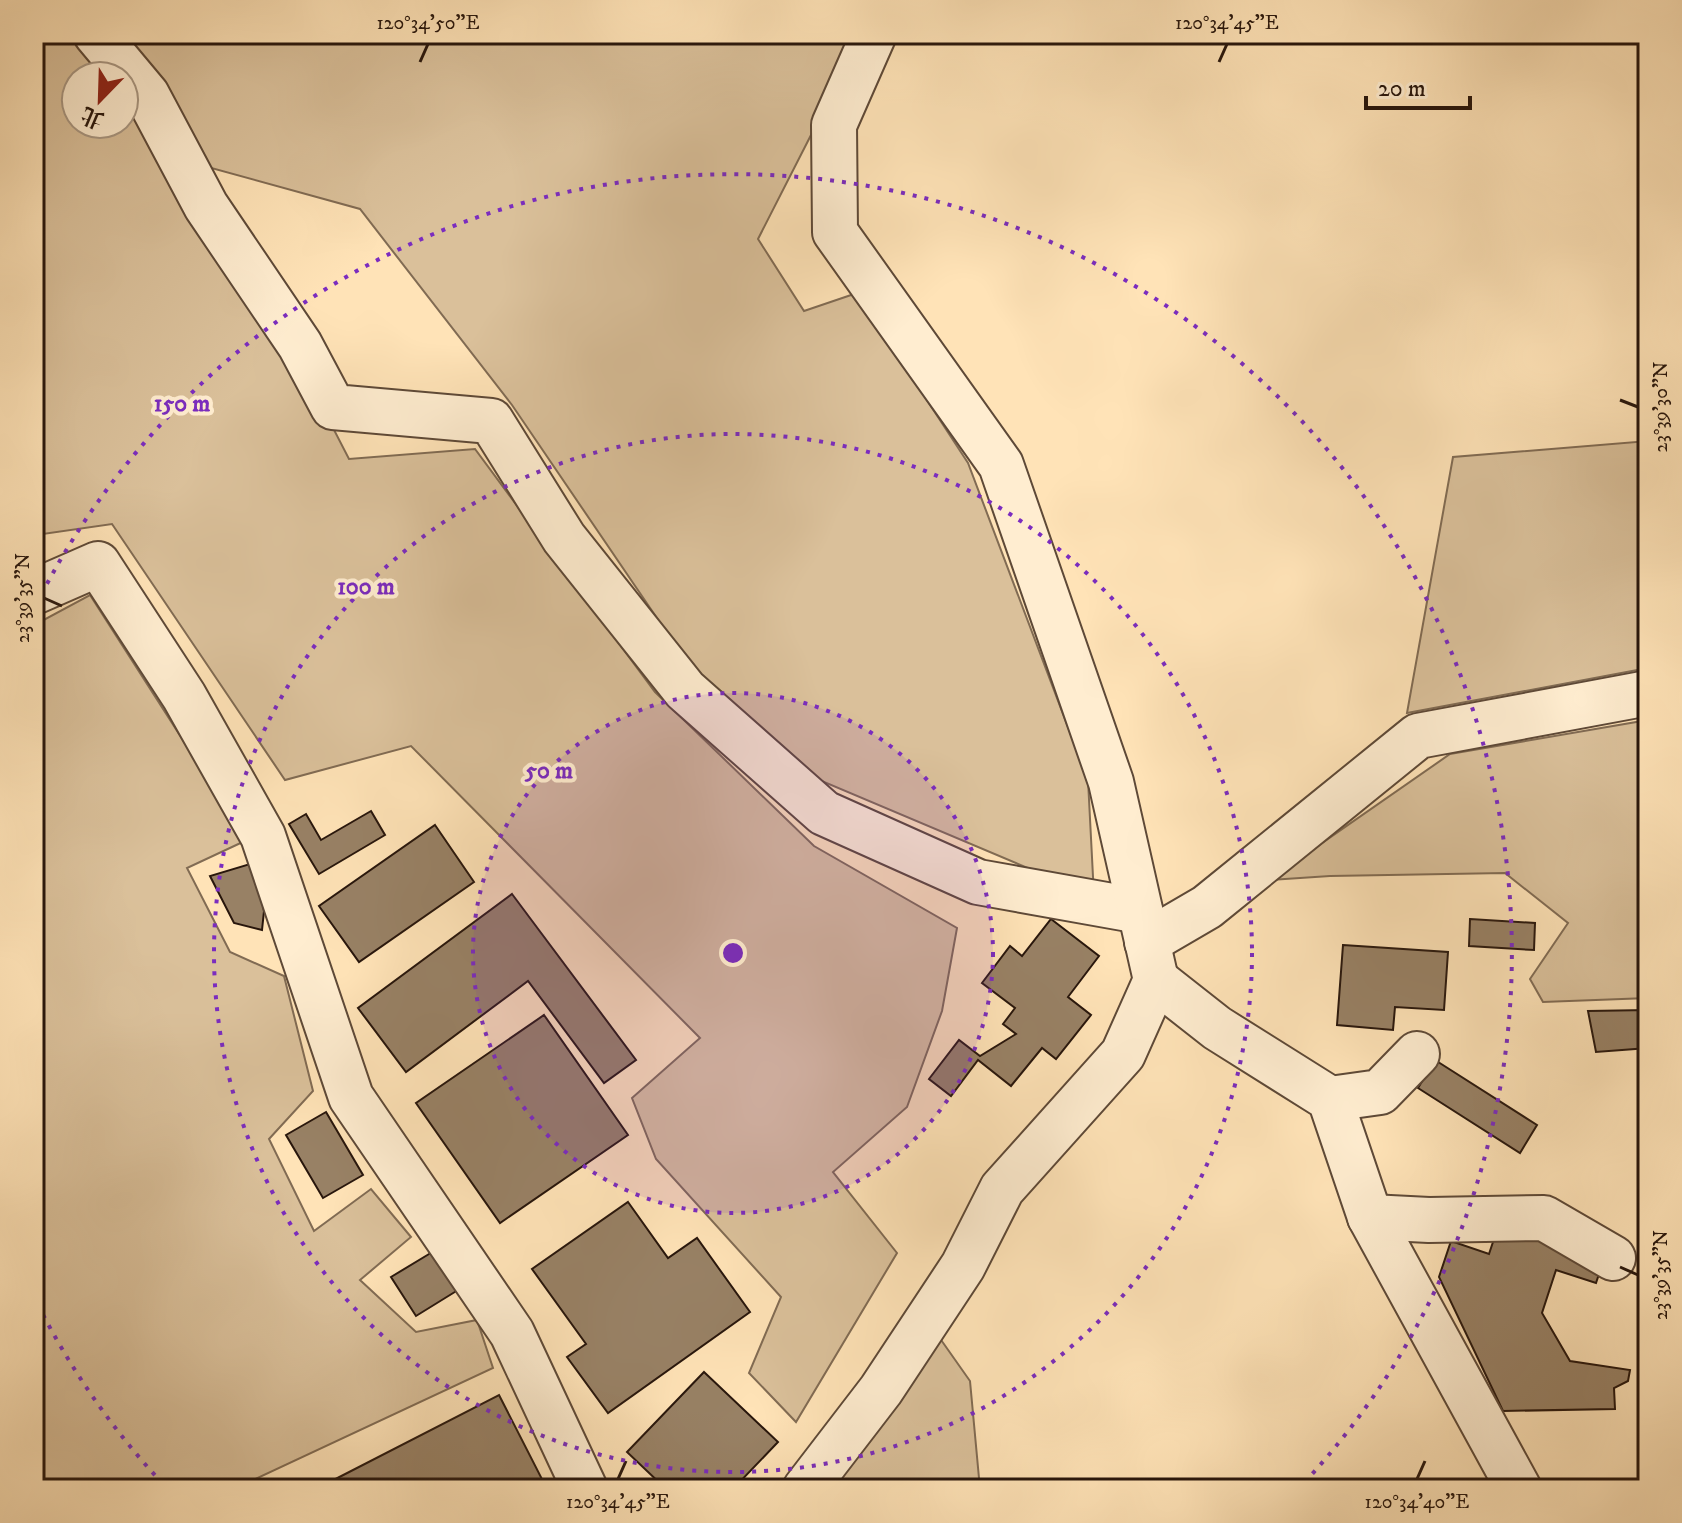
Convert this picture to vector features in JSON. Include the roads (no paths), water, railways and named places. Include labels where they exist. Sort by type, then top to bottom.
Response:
[{"type":"street","points":[[96,34],[147,95],[206,206],[300,345],[333,407],[491,421],[564,538],[685,690],[824,813],[978,882],[1148,944],[1217,1028],[1330,1099],[1370,1217],[1519,1489]]},
{"type":"street","points":[[805,1489],[881,1390],[963,1266],[1002,1189],[1123,1054],[1148,944],[1111,782],[1001,465],[835,232],[834,125],[874,34]]},
{"type":"street","points":[[35,589],[98,564],[184,696],[263,836],[351,1097],[512,1333],[585,1489]]},
{"type":"street","points":[[1148,944],[1207,907],[1418,736],[1648,693]]},
{"type":"street","points":[[1330,1099],[1380,1092],[1417,1054]]},
{"type":"street","points":[[1370,1217],[1429,1220],[1544,1218],[1613,1258]]}]
